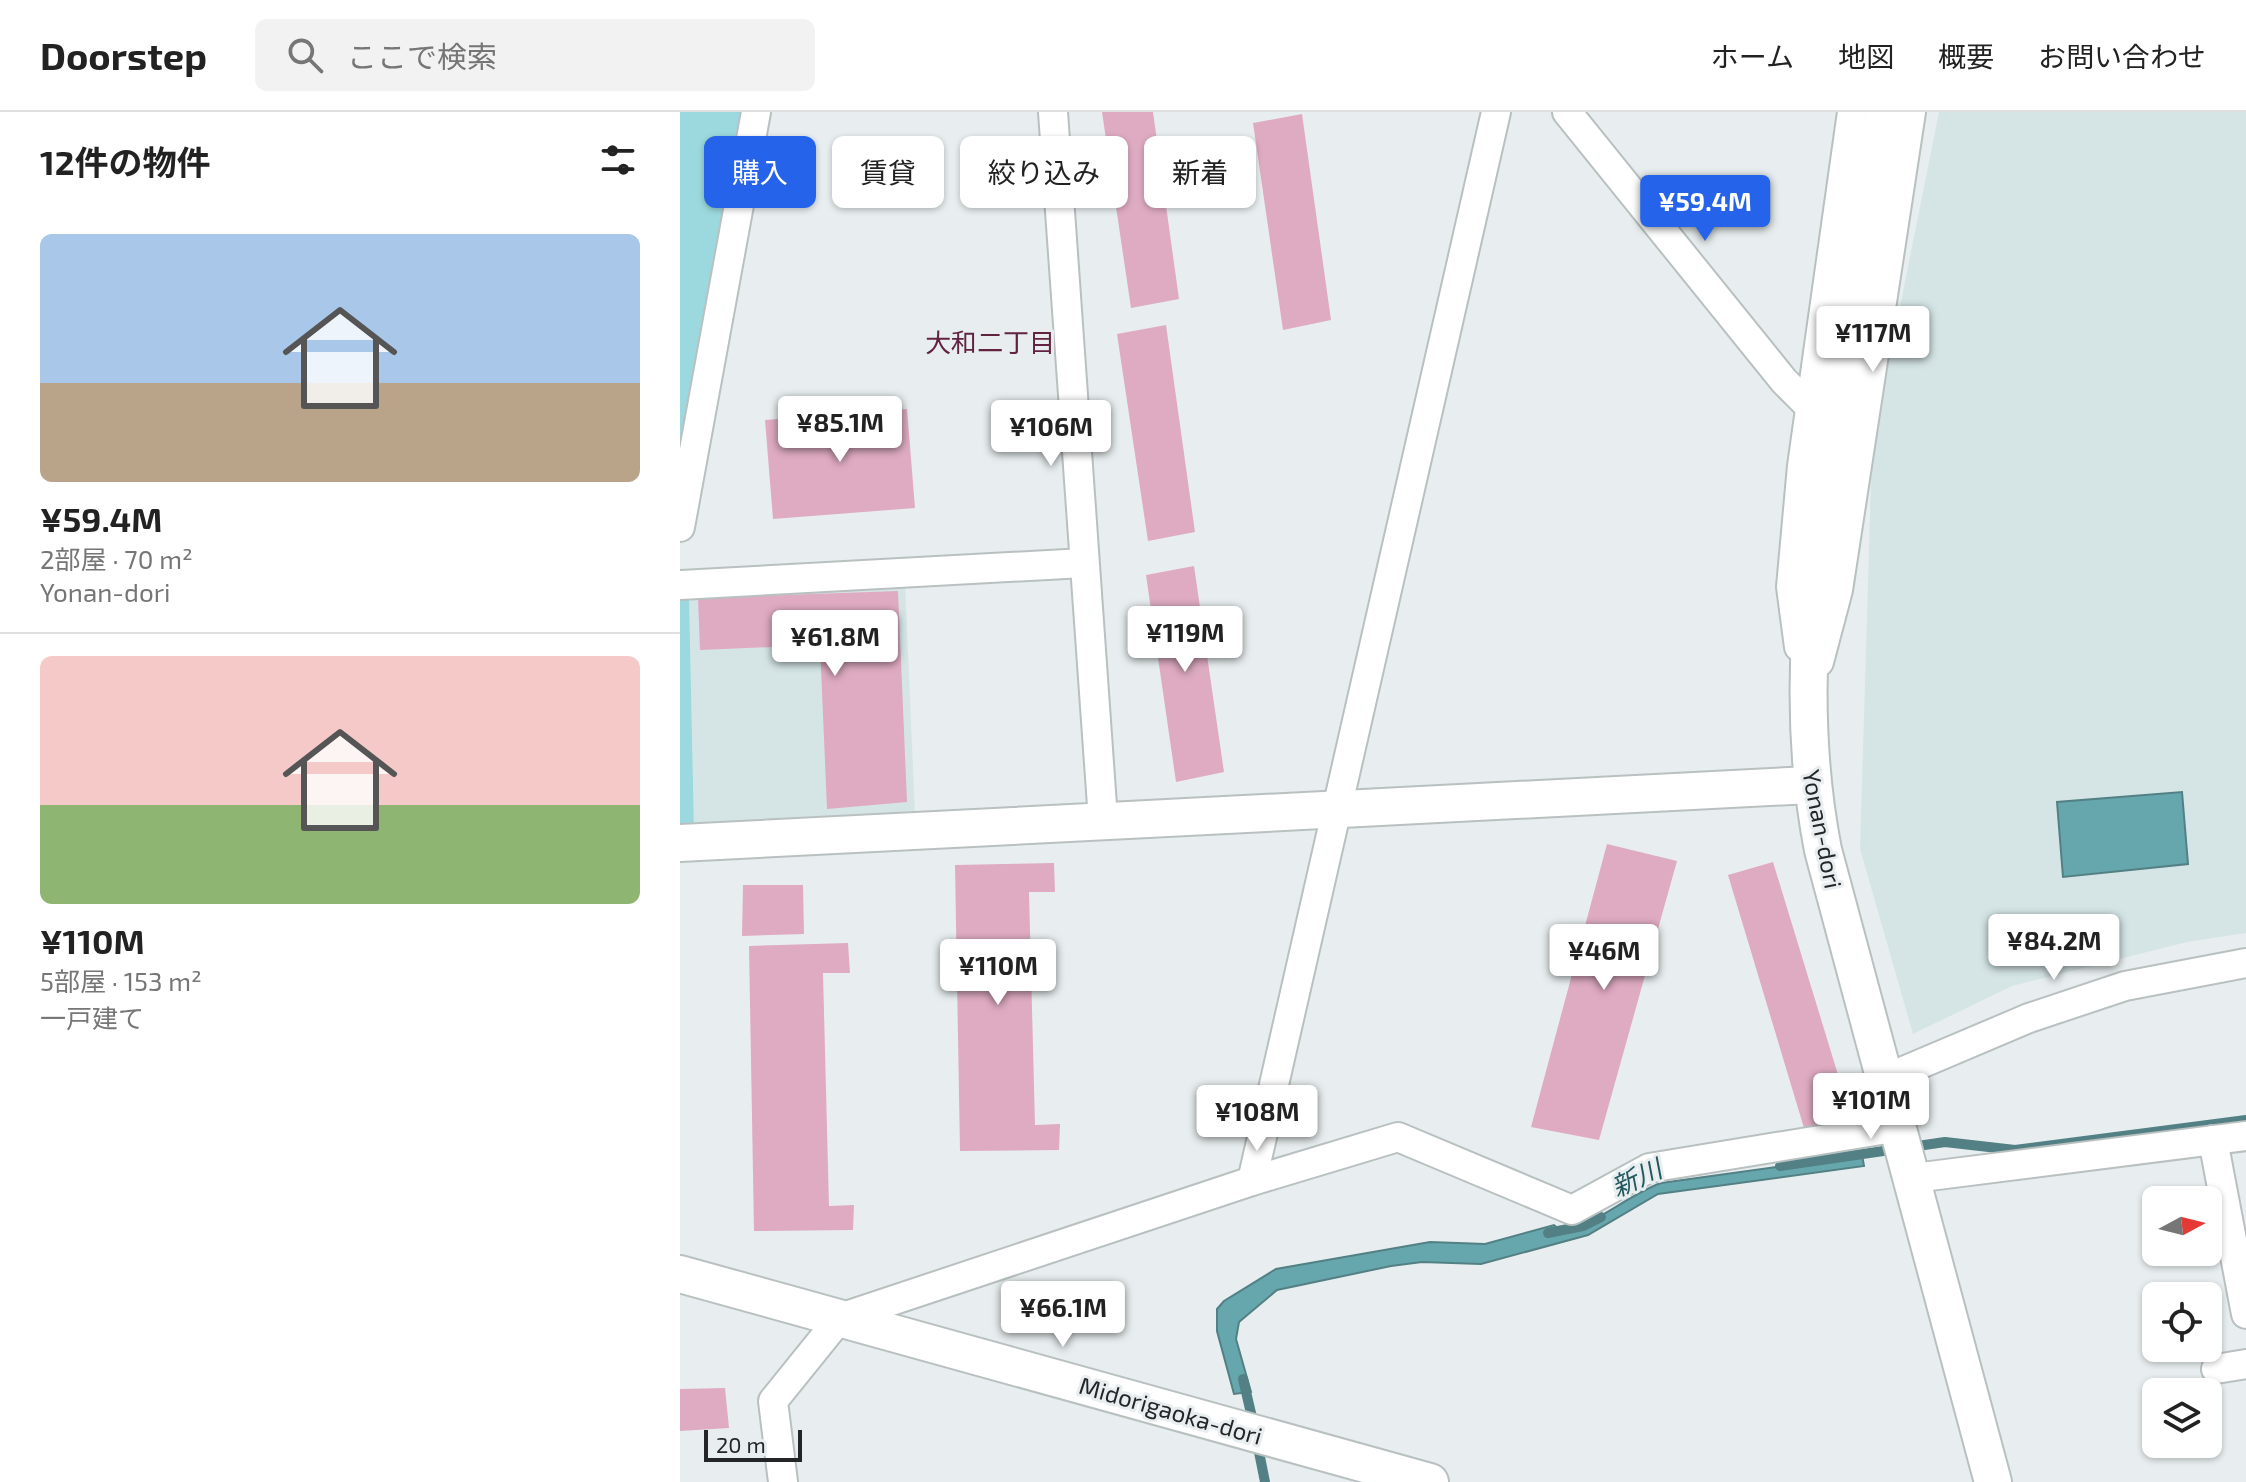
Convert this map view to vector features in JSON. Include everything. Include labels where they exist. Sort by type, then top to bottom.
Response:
[{"type":"street","points":[[680,527],[756,112]]},
{"type":"street","points":[[1053,112],[1103,820]]},
{"type":"street","points":[[1252,1181],[1496,112]]},
{"type":"street","points":[[1567,112],[1784,381],[1809,406]]},
{"type":"street","points":[[1807,709],[1791,587],[1809,406],[1852,112]]},
{"type":"street","name":"Yonan-dori","points":[[1884,112],[1815,547],[1807,709],[1810,785],[1823,850],[1914,1178],[1993,1482]]},
{"type":"street","points":[[1807,709],[1838,590],[1911,112]]},
{"type":"street","points":[[680,585],[1084,563]]},
{"type":"street","points":[[680,843],[1810,785]]},
{"type":"street","points":[[1885,1079],[2029,1018],[2111,990],[2246,963]]},
{"type":"street","points":[[783,1482],[773,1401],[840,1318],[1252,1181],[1398,1137],[1572,1210],[1649,1168],[1899,1127]]},
{"type":"street","points":[[1914,1178],[2246,1136]]},
{"type":"street","points":[[2213,1140],[2246,1314]]},
{"type":"street","name":"Midorigaoka-dori","points":[[680,1274],[1430,1482]]},
{"type":"street","points":[[2216,1369],[2246,1364]]},
{"type":"shaded area","points":[[680,112],[741,112],[737,136],[704,136],[704,208],[723,208],[680,442]]},
{"type":"shaded area","points":[[1939,112],[2246,112],[2246,933],[2187,942],[2012,986],[1913,1034],[1860,849],[1872,447]]},
{"type":"shaded area","points":[[905,582],[915,813],[694,829],[689,595]]},
{"type":"shaded area","points":[[689,595],[694,829],[680,829],[680,596]]},
{"type":"shaded area","points":[[2182,792],[2188,864],[2063,877],[2057,802]]},
{"type":"shaded area","points":[[1862,1155],[1864,1166],[1658,1194],[1588,1235],[1481,1264],[1422,1262],[1277,1290],[1239,1322],[1236,1339],[1251,1392],[1234,1394],[1217,1331],[1217,1309],[1224,1301],[1276,1269],[1430,1242],[1485,1244],[1554,1225],[1562,1232],[1588,1222],[1661,1183]]},
{"type":"building","points":[[1102,112],[1153,112],[1156,136],[1144,136],[1144,208],[1166,208],[1179,299],[1131,308],[1116,208],[1128,208],[1128,136],[1106,136]]},
{"type":"building","points":[[1302,114],[1331,320],[1283,330],[1253,123]]},
{"type":"building","points":[[1166,325],[1195,532],[1148,541],[1117,334]]},
{"type":"building","points":[[907,409],[915,508],[773,519],[765,420]]},
{"type":"building","points":[[1194,566],[1224,772],[1176,782],[1146,575]]},
{"type":"building","points":[[898,591],[907,802],[827,809],[820,645],[700,650],[698,598]]},
{"type":"building","points":[[1607,844],[1677,861],[1599,1140],[1531,1127]]},
{"type":"building","points":[[1773,862],[1850,1114],[1804,1128],[1728,875]]},
{"type":"building","points":[[1054,863],[1055,892],[1029,892],[1035,1125],[1060,1124],[1059,1150],[960,1151],[955,865]]},
{"type":"building","points":[[743,885],[803,885],[804,934],[742,936]]},
{"type":"building","points":[[848,943],[850,973],[823,973],[829,1206],[854,1205],[853,1230],[754,1231],[749,946]]},
{"type":"building","points":[[725,1388],[729,1428],[680,1431],[680,1389]]},
{"type":"waterway","name":"新川","points":[[1780,1166],[1945,1142],[2015,1150],[2246,1120]]},
{"type":"waterway","name":"新川","points":[[1548,1233],[1583,1226],[1601,1217]]},
{"type":"waterway","name":"新川","points":[[1243,1379],[1254,1426]]},
{"type":"waterway","name":"新川","points":[[1257,1442],[1265,1482]]},
{"type":"district","name":"大和二丁目","points":[[990,341]]}]
